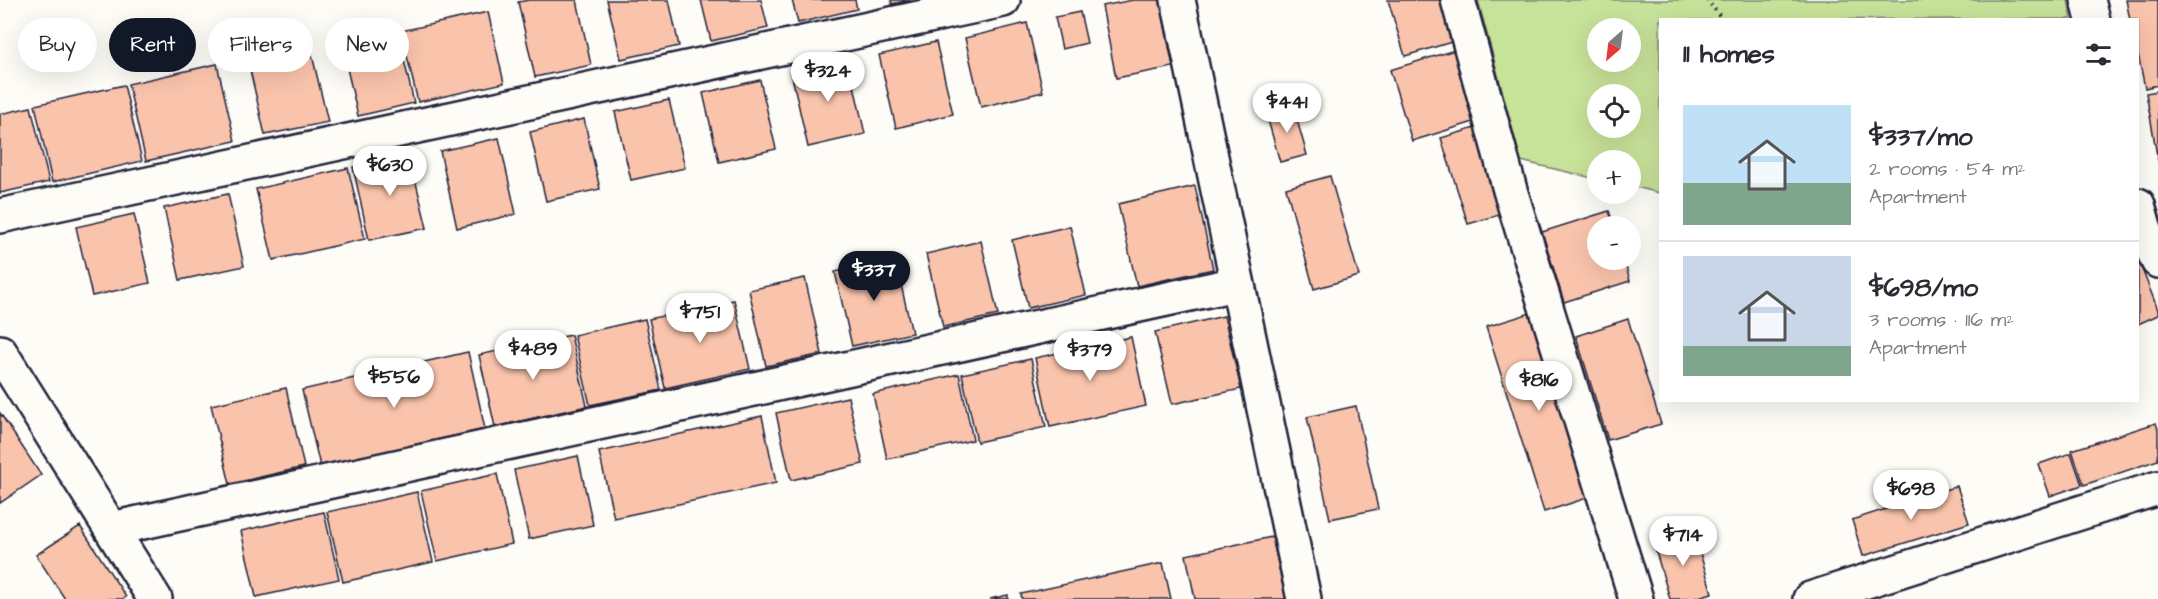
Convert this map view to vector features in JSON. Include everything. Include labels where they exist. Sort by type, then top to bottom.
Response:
[{"type":"street","points":[[0,216],[1003,0]]},
{"type":"street","points":[[1178,0],[1304,599]]},
{"type":"street","points":[[1458,0],[1510,190],[1636,599]]},
{"type":"street","points":[[2088,0],[2092,18]]},
{"type":"street","points":[[111,529],[1236,284]]},
{"type":"street","points":[[0,355],[155,599]]},
{"type":"street","points":[[1810,599],[2158,488]]},
{"type":"path","points":[[1707,0],[1721,18]]},
{"type":"green space","points":[[1478,0],[2068,0],[2072,18],[1659,18],[1659,193],[1641,188],[1641,150],[1587,150],[1587,177],[1521,161]]},
{"type":"building","points":[[577,0],[591,65],[535,77],[518,2]]},
{"type":"building","points":[[607,0],[669,0],[679,46],[621,59]]},
{"type":"building","points":[[701,0],[761,0],[768,28],[711,41]]},
{"type":"building","points":[[792,0],[855,0],[857,9],[798,23]]},
{"type":"building","points":[[891,0],[911,0],[892,4]]},
{"type":"building","points":[[1133,0],[1160,0],[1173,67],[1116,78],[1102,6]]},
{"type":"building","points":[[1388,0],[1443,0],[1455,41],[1405,56]]},
{"type":"building","points":[[2126,0],[2158,0],[2158,85],[2145,88],[2139,59],[2139,18],[2130,18]]},
{"type":"building","points":[[488,12],[504,83],[418,102],[409,64],[409,29]]},
{"type":"building","points":[[1080,12],[1087,43],[1062,49],[1055,17]]},
{"type":"building","points":[[1027,23],[1043,92],[981,107],[965,38]]},
{"type":"building","points":[[936,42],[953,114],[896,128],[879,55]]},
{"type":"building","points":[[1458,49],[1480,120],[1412,141],[1390,70]]},
{"type":"building","points":[[313,59],[328,122],[265,135],[251,72],[313,72]]},
{"type":"building","points":[[848,59],[865,134],[808,147],[791,72]]},
{"type":"building","points":[[208,66],[208,72],[219,72],[235,141],[146,161],[128,84],[181,72],[196,72],[196,69]]},
{"type":"building","points":[[348,72],[407,72],[414,103],[358,116]]},
{"type":"building","points":[[760,80],[776,149],[719,162],[703,93]]},
{"type":"building","points":[[124,85],[142,161],[52,182],[35,105]]},
{"type":"building","points":[[2158,91],[2158,161],[2146,93]]},
{"type":"building","points":[[669,100],[685,168],[631,180],[615,112]]},
{"type":"building","points":[[1293,106],[1307,155],[1280,162],[1266,113]]},
{"type":"building","points":[[31,107],[49,182],[0,193],[0,114]]},
{"type":"building","points":[[584,119],[600,189],[546,201],[530,132]]},
{"type":"building","points":[[1482,126],[1509,212],[1468,224],[1441,138]]},
{"type":"building","points":[[499,138],[516,214],[457,228],[440,151]]},
{"type":"building","points":[[409,154],[427,228],[369,240],[353,167]]},
{"type":"building","points":[[348,168],[365,239],[273,260],[256,189]]},
{"type":"building","points":[[1330,176],[1359,276],[1314,289],[1286,188]]},
{"type":"building","points":[[1195,186],[1213,269],[1137,286],[1118,204]]},
{"type":"building","points":[[228,194],[244,266],[180,280],[164,208]]},
{"type":"building","points":[[1609,211],[1611,216],[1593,216]]},
{"type":"building","points":[[134,214],[150,283],[92,296],[76,227]]},
{"type":"building","points":[[1587,218],[1587,270],[1627,270],[1630,281],[1564,302],[1542,232]]},
{"type":"building","points":[[1070,226],[1086,295],[1028,308],[1012,240]]},
{"type":"building","points":[[981,241],[998,315],[943,327],[926,254]]},
{"type":"building","points":[[895,258],[912,333],[852,346],[835,272]]},
{"type":"building","points":[[2139,262],[2158,310],[2158,315],[2139,324]]},
{"type":"building","points":[[805,278],[822,354],[766,366],[749,290]]},
{"type":"building","points":[[734,300],[750,369],[665,388],[649,319]]},
{"type":"building","points":[[1534,312],[1593,496],[1544,512],[1486,327]]},
{"type":"building","points":[[1224,316],[1241,389],[1172,404],[1155,332]]},
{"type":"building","points":[[645,319],[661,390],[590,405],[574,335]]},
{"type":"building","points":[[1628,319],[1661,424],[1608,440],[1576,336]]},
{"type":"building","points":[[571,335],[587,406],[495,427],[479,355]]},
{"type":"building","points":[[1131,337],[1146,406],[1050,427],[1035,358]]},
{"type":"building","points":[[468,352],[485,429],[320,466],[302,390]]},
{"type":"building","points":[[1031,359],[1046,427],[977,442],[962,374]]},
{"type":"building","points":[[959,374],[973,440],[887,459],[873,394]]},
{"type":"building","points":[[286,388],[304,467],[230,484],[211,405]]},
{"type":"building","points":[[848,397],[863,464],[791,480],[776,413]]},
{"type":"building","points":[[1356,406],[1378,509],[1330,519],[1307,417]]},
{"type":"building","points":[[0,413],[41,475],[0,503]]},
{"type":"building","points":[[762,416],[776,483],[614,518],[599,452]]},
{"type":"building","points":[[2156,423],[2158,460],[2084,485],[2072,450]]},
{"type":"building","points":[[2071,453],[2082,485],[2050,496],[2039,464]]},
{"type":"building","points":[[578,456],[593,525],[529,539],[514,470]]},
{"type":"building","points":[[497,474],[512,544],[437,561],[421,491]]},
{"type":"building","points":[[1957,486],[1969,523],[1863,556],[1852,520]]},
{"type":"building","points":[[417,492],[433,562],[343,582],[327,512]]},
{"type":"building","points":[[324,512],[339,579],[256,597],[241,531]]},
{"type":"building","points":[[80,526],[126,597],[123,599],[65,599],[36,555]]},
{"type":"building","points":[[1693,530],[1712,593],[1692,599],[1670,599],[1653,542]]},
{"type":"building","points":[[1272,537],[1286,599],[1195,599],[1186,555]]},
{"type":"building","points":[[1163,563],[1171,599],[1022,599],[1021,594]]},
{"type":"building","points":[[1008,595],[1008,599],[990,599]]}]
